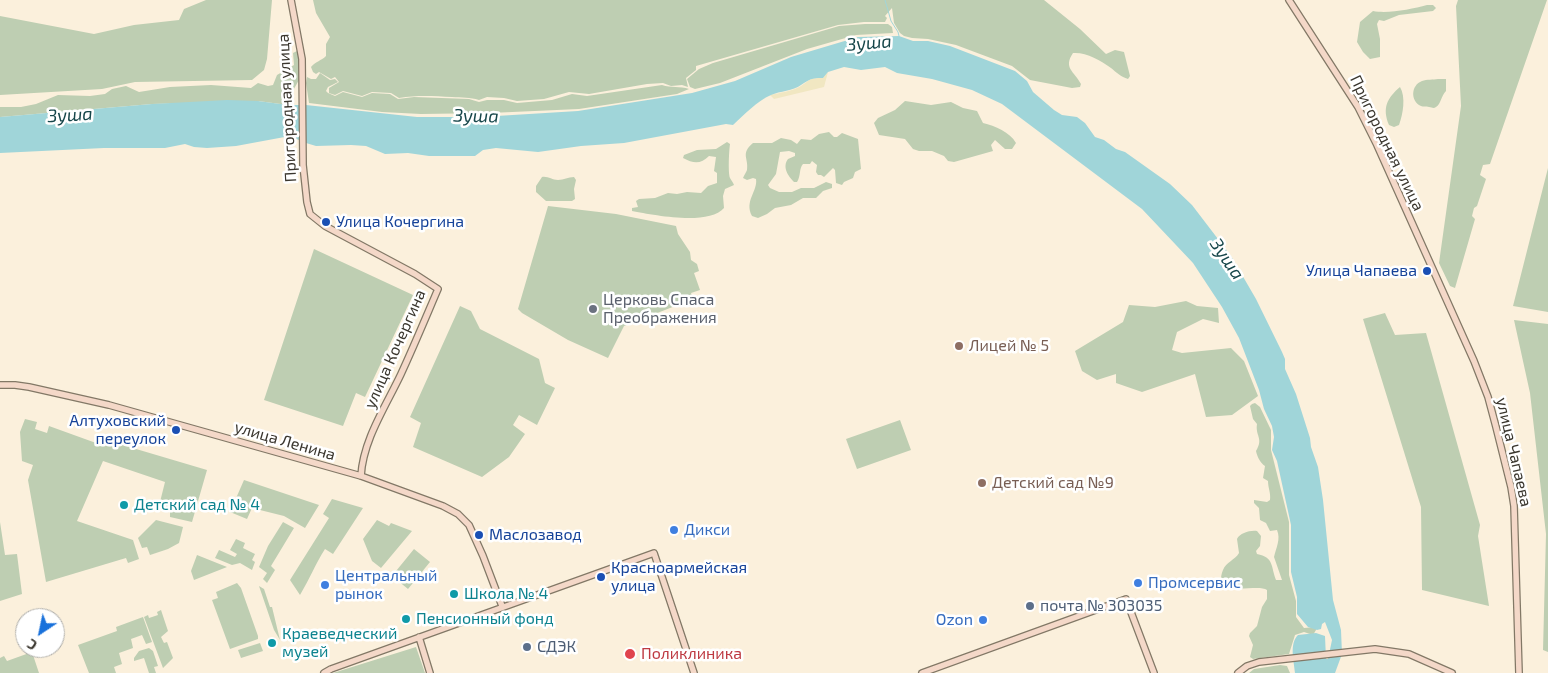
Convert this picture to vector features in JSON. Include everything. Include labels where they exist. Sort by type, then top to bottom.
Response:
[{"type":"main road","name":"Пригородная улица","points":[[291,0],[300,42],[303,165],[310,214]]},
{"type":"main road","name":"Пригородная улица","points":[[1290,0],[1358,107],[1448,305]]},
{"type":"main road","name":"улица Кочергина","points":[[310,214],[325,226],[415,274],[438,289],[402,372],[368,442],[362,459],[360,476]]},
{"type":"main road","name":"улица Чапаева","points":[[1448,305],[1474,361],[1488,397],[1511,486],[1514,506],[1519,673]]},
{"type":"main road","name":"улица Ленина","points":[[0,385],[29,387],[109,405],[360,476],[423,497],[452,510],[464,519],[476,538],[502,606]]},
{"type":"main road","points":[[324,673],[331,668],[654,553],[694,673]]},
{"type":"main road","points":[[922,673],[1126,599],[1154,673]]},
{"type":"main road","points":[[419,637],[430,673]]},
{"type":"main road","points":[[1238,673],[1247,666],[1259,662],[1375,649],[1404,652],[1452,673]]},
{"type":"green space","points":[[206,0],[272,0],[267,59],[264,70],[252,80],[135,82],[102,89],[0,95],[0,16],[94,34],[134,25],[179,20],[184,9]]},
{"type":"green space","points":[[313,0],[1044,0],[1080,29],[1106,54],[1115,50],[1124,52],[1130,76],[1128,79],[1125,78],[1093,57],[1073,53],[1069,66],[1081,84],[1080,87],[1072,88],[1030,80],[1012,66],[956,45],[904,36],[894,23],[892,8],[885,16],[887,18],[885,22],[838,25],[696,66],[696,70],[686,78],[688,87],[682,85],[671,86],[663,83],[647,84],[589,94],[569,92],[544,99],[517,101],[487,97],[479,100],[432,96],[399,98],[391,93],[372,92],[362,96],[343,91],[335,95],[329,93],[329,88],[339,82],[335,77],[331,79],[319,72],[316,74],[311,67],[326,56],[326,44],[330,37],[316,13]]},
{"type":"green space","points":[[1458,0],[1547,0],[1490,164],[1483,165],[1480,175],[1486,179],[1477,206],[1474,208],[1472,216],[1475,219],[1455,288],[1450,286],[1439,263],[1461,106],[1456,6]]},
{"type":"green space","points":[[1433,5],[1436,8],[1433,11],[1399,15],[1384,21],[1379,20],[1377,24],[1380,39],[1380,57],[1370,59],[1363,52],[1357,42],[1360,22],[1373,11],[1393,11]]},
{"type":"green space","points":[[888,24],[892,27],[893,33],[856,35],[807,49],[720,83],[695,89],[690,87],[687,79],[699,69],[713,63],[839,26]]},
{"type":"green space","points":[[297,51],[300,61],[299,80],[291,94],[288,105],[258,101],[152,104],[0,117],[0,107],[21,107],[36,104],[58,95],[90,96],[105,94],[112,89],[126,86],[139,92],[170,87],[211,85],[251,88],[258,83],[268,86],[273,85],[277,75],[294,65],[293,53]]},
{"type":"green space","points":[[320,73],[330,80],[335,79],[338,82],[328,87],[326,91],[335,96],[343,92],[362,97],[372,93],[390,94],[398,99],[414,97],[469,99],[479,102],[504,100],[517,103],[552,100],[572,94],[587,96],[662,85],[689,89],[677,94],[579,109],[421,114],[382,112],[309,103],[307,77],[316,79]]},
{"type":"green space","points":[[1446,79],[1446,91],[1438,106],[1433,108],[1417,104],[1413,93],[1418,83],[1424,80]]},
{"type":"green space","points":[[1400,87],[1403,96],[1403,111],[1399,125],[1394,127],[1389,125],[1386,108],[1389,99]]},
{"type":"green space","points":[[905,101],[931,105],[951,102],[963,108],[977,111],[983,123],[1002,130],[1016,143],[1012,149],[1005,149],[995,140],[991,145],[993,151],[954,162],[948,161],[944,156],[932,151],[913,149],[905,139],[879,135],[874,123],[878,118],[895,110]]},
{"type":"green space","points":[[829,132],[834,137],[842,133],[858,139],[861,169],[855,172],[853,178],[842,185],[836,183],[835,170],[833,168],[824,177],[818,175],[816,172],[817,165],[812,161],[810,164],[803,164],[797,182],[794,182],[788,174],[786,162],[795,156],[795,153],[789,151],[780,152],[776,174],[768,185],[770,188],[779,192],[792,192],[801,188],[814,188],[826,182],[832,184],[832,188],[823,191],[816,198],[803,198],[791,205],[775,208],[758,218],[752,216],[750,201],[756,179],[747,180],[743,178],[747,170],[746,153],[749,147],[753,143],[772,143],[781,138],[791,140],[797,144],[801,139],[811,140],[819,134]]},
{"type":"green space","points":[[727,142],[730,144],[729,175],[734,185],[725,189],[723,196],[724,208],[706,217],[694,218],[653,215],[632,211],[632,208],[638,207],[636,201],[639,199],[655,198],[668,193],[701,193],[708,186],[717,183],[717,173],[714,171],[716,157],[709,156],[703,161],[697,162],[683,158],[684,155],[697,150],[716,149]]},
{"type":"green space","points":[[1548,168],[1548,312],[1513,306]]},
{"type":"green space","points":[[542,177],[558,180],[574,177],[576,180],[574,189],[575,199],[572,201],[546,201],[536,192],[536,186]]},
{"type":"green space","points":[[548,206],[616,214],[676,226],[678,234],[690,252],[691,260],[697,264],[699,271],[694,273],[700,290],[691,293],[693,299],[624,326],[608,358],[568,340],[518,309]]},
{"type":"green space","points":[[314,249],[413,295],[365,397],[356,393],[343,426],[264,400]]},
{"type":"green space","points":[[1186,301],[1197,306],[1218,308],[1219,323],[1203,319],[1177,332],[1172,350],[1182,353],[1231,348],[1244,361],[1258,396],[1232,415],[1206,417],[1195,374],[1142,392],[1116,383],[1116,374],[1097,380],[1082,371],[1075,351],[1123,322],[1129,305],[1155,307]]},
{"type":"green space","points":[[460,306],[471,311],[480,329],[539,359],[545,383],[555,388],[537,425],[519,415],[513,425],[525,434],[509,457],[482,477],[413,447],[421,423],[410,417]]},
{"type":"green space","points":[[1385,313],[1395,335],[1426,333],[1480,525],[1478,536],[1489,606],[1422,590],[1421,507],[1363,319]]},
{"type":"green space","points":[[1514,320],[1548,324],[1548,652],[1543,650],[1546,534],[1530,393]]},
{"type":"green space","points":[[1255,403],[1260,407],[1271,430],[1271,450],[1289,522],[1289,575],[1296,601],[1296,617],[1304,628],[1316,627],[1316,630],[1313,635],[1304,632],[1295,635],[1289,654],[1253,659],[1250,657],[1253,645],[1249,636],[1257,626],[1262,607],[1267,599],[1267,590],[1262,588],[1229,588],[1223,585],[1221,579],[1224,567],[1239,553],[1238,537],[1246,532],[1257,531],[1261,536],[1260,546],[1256,551],[1257,554],[1269,560],[1276,580],[1282,580],[1274,557],[1278,540],[1277,530],[1270,531],[1266,523],[1260,520],[1259,508],[1254,503],[1254,500],[1267,502],[1270,500],[1268,481],[1263,478],[1265,466],[1259,459],[1256,451],[1259,443],[1257,424],[1253,419],[1250,406]]},
{"type":"green space","points":[[25,419],[37,422],[35,429],[47,433],[49,426],[96,443],[99,438],[207,470],[192,522],[170,517],[170,510],[159,506],[165,482],[103,461],[77,521],[133,540],[139,559],[128,563],[126,558],[46,582],[28,480],[33,465],[22,461],[20,432]]},
{"type":"green space","points":[[900,420],[911,450],[857,469],[846,439]]},
{"type":"green space","points":[[244,480],[319,505],[305,528],[284,516],[252,508],[247,519],[230,512]]},
{"type":"green space","points":[[332,499],[363,508],[333,554],[325,549],[300,595],[290,580],[329,518],[323,514]]},
{"type":"green space","points":[[156,520],[183,527],[179,543],[150,555],[147,547],[142,548],[138,538]]},
{"type":"green space","points":[[377,520],[389,526],[391,523],[412,531],[381,568],[372,561],[363,539]]},
{"type":"green space","points":[[0,522],[5,555],[17,554],[22,594],[0,601]]},
{"type":"green space","points":[[283,522],[294,528],[271,566],[275,570],[267,583],[263,579],[267,573],[259,567],[268,546]]},
{"type":"green space","points":[[236,539],[245,543],[243,548],[255,554],[252,560],[255,562],[252,570],[240,563],[232,565],[215,558],[219,550],[235,557],[237,554],[230,550]]},
{"type":"green space","points":[[414,549],[430,562],[408,589],[392,576]]},
{"type":"green space","points":[[197,555],[227,567],[194,580],[191,571]]},
{"type":"green space","points":[[237,583],[241,588],[258,639],[230,649],[212,600],[218,598],[216,592]]},
{"type":"green space","points":[[259,586],[264,589],[270,607],[272,607],[280,640],[274,630]]},
{"type":"green space","points":[[161,610],[168,631],[161,637],[164,643],[167,642],[173,658],[163,668],[144,617],[148,615],[149,618],[158,615],[157,612]]},
{"type":"green space","points":[[143,617],[152,642],[146,644],[142,635],[131,639],[133,648],[119,653],[122,664],[114,667],[116,673],[89,673],[78,645],[117,631],[116,627]]},
{"type":"green space","points":[[260,643],[263,651],[241,658],[238,650]]},
{"type":"green space","points":[[416,647],[425,673],[333,673]]},
{"type":"green space","points":[[149,648],[153,651],[158,666],[154,667],[156,673],[149,673],[144,658],[134,661],[139,651]]},
{"type":"green space","points":[[4,656],[7,661],[15,658],[34,658],[39,673],[0,673],[0,658]]},
{"type":"green space","points":[[1280,665],[1287,666],[1290,673],[1249,673],[1254,669]]},
{"type":"sand","points":[[828,72],[824,87],[774,99],[770,95],[794,89],[809,80],[823,78]]},
{"type":"water","name":"Зуша","points":[[899,36],[913,41],[928,41],[950,46],[1015,71],[1027,81],[1033,92],[1054,110],[1062,115],[1077,117],[1085,123],[1095,137],[1125,152],[1170,184],[1192,205],[1231,256],[1256,299],[1285,359],[1285,369],[1296,394],[1318,467],[1333,600],[1341,630],[1342,654],[1335,673],[1295,673],[1293,648],[1298,635],[1316,633],[1325,636],[1326,659],[1328,659],[1332,640],[1325,622],[1322,624],[1321,629],[1317,630],[1308,627],[1297,614],[1297,597],[1291,572],[1291,525],[1277,461],[1272,450],[1274,437],[1272,426],[1264,409],[1259,390],[1239,338],[1222,307],[1193,263],[1142,209],[1002,104],[972,90],[932,79],[897,73],[885,67],[861,70],[844,67],[828,72],[823,78],[811,79],[794,89],[766,98],[751,108],[733,125],[726,124],[624,143],[538,152],[496,148],[483,150],[475,156],[429,156],[408,153],[385,154],[366,146],[316,146],[306,143],[306,105],[417,117],[480,117],[578,111],[692,93],[735,81],[791,57],[858,37]]},
{"type":"water","name":"Зуша","points":[[227,100],[299,105],[299,140],[290,136],[236,146],[207,148],[185,144],[165,148],[104,148],[0,153],[0,117],[152,104]]},
{"type":"waterway","name":"Зуша","points":[[885,0],[891,21],[899,36]]},
{"type":"place","name":"Улица Кочергина","points":[[326,222]]},
{"type":"place","name":"Улица Чапаева","points":[[1427,271]]},
{"type":"place","name":"Церковь Спаса Преображения","points":[[593,309]]},
{"type":"place","name":"Лицей № 5","points":[[959,346]]},
{"type":"place","name":"Алтуховский переулок","points":[[176,430]]},
{"type":"place","name":"Детский сад №9","points":[[982,483]]},
{"type":"place","name":"Детский сад № 4","points":[[124,505]]},
{"type":"place","name":"Дикси","points":[[674,530]]},
{"type":"place","name":"Маслозавод","points":[[479,535]]},
{"type":"place","name":"Красноармейская улица","points":[[601,577]]},
{"type":"place","name":"Промсервис","points":[[1138,583]]},
{"type":"place","name":"Центральный рынок","points":[[325,585]]},
{"type":"place","name":"Школа № 4","points":[[454,594]]},
{"type":"place","name":"почта № 303035","points":[[1030,606]]},
{"type":"place","name":"Пенсионный фонд","points":[[406,619]]},
{"type":"place","name":"Ozon","points":[[983,620]]},
{"type":"place","name":"Краеведческий музей","points":[[272,643]]},
{"type":"place","name":"СДЭК","points":[[527,647]]},
{"type":"place","name":"Поликлиника","points":[[630,654]]}]
